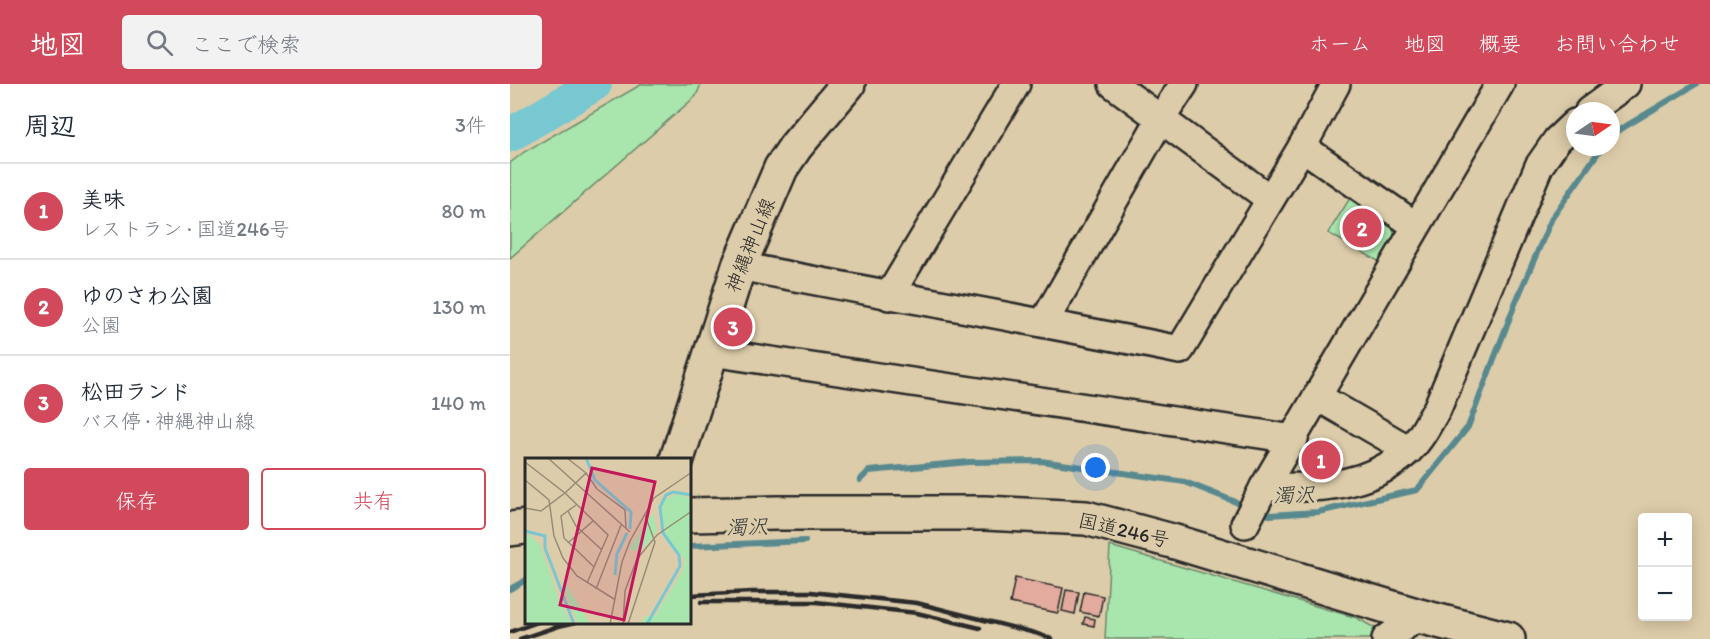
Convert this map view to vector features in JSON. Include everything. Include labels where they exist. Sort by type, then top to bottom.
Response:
[{"type":"main road","name":"神縄神山線","points":[[677,458],[739,266],[781,168],[796,146],[848,84]]},
{"type":"main road","name":"国道246号","points":[[692,515],[985,513],[1086,518],[1228,557],[1419,616],[1508,639]]},
{"type":"main road","points":[[510,529],[525,527]]},
{"type":"street","points":[[890,296],[1016,84]]},
{"type":"street","points":[[1113,84],[1270,200]]},
{"type":"street","points":[[1044,322],[1160,120],[1184,84]]},
{"type":"street","points":[[739,266],[890,296],[1044,322],[1180,350],[1302,147],[1336,84]]},
{"type":"street","points":[[1500,84],[1256,504],[1313,488],[1354,482],[1377,474],[1400,459],[1420,438],[1437,409],[1539,165],[1566,132]]},
{"type":"street","points":[[1601,102],[1626,84]]},
{"type":"street","points":[[1302,147],[1416,226]]},
{"type":"street","points":[[711,352],[1294,439]]},
{"type":"street","points":[[1318,397],[1409,450]]},
{"type":"street","points":[[1386,639],[1419,616]]},
{"type":"green space","points":[[642,84],[701,84],[696,96],[510,258],[510,163],[524,152]]},
{"type":"green space","points":[[1352,195],[1392,223],[1395,239],[1380,262],[1328,233]]},
{"type":"green space","points":[[1110,546],[1357,618],[1394,639],[1105,639]]},
{"type":"building","points":[[1015,578],[1063,588],[1058,613],[1010,603]]},
{"type":"building","points":[[1066,590],[1079,592],[1075,614],[1062,611]]},
{"type":"building","points":[[1084,592],[1103,596],[1099,616],[1080,612]]},
{"type":"building","points":[[1085,617],[1095,619],[1094,626],[1083,624]]},
{"type":"waterway","points":[[510,135],[595,84]]},
{"type":"waterway","name":"濁沢","points":[[1620,130],[1696,84]]},
{"type":"waterway","name":"濁沢","points":[[1259,511],[1269,515],[1318,512],[1417,490],[1468,427],[1515,304],[1552,218],[1596,156]]},
{"type":"waterway","name":"濁沢","points":[[860,480],[869,471],[969,462],[1041,461],[1185,482],[1246,506]]},
{"type":"waterway","name":"濁沢","points":[[692,546],[805,541]]},
{"type":"waterway","name":"濁沢","points":[[510,589],[525,581]]},
{"type":"railway","points":[[692,595],[811,592],[917,603],[1052,639]]},
{"type":"railway","points":[[701,602],[816,602],[917,613],[980,628]]},
{"type":"railway","points":[[510,632],[532,624]]},
{"type":"railway","points":[[520,639],[568,624]]},
{"type":"place","name":"ゆのさわ公園","points":[[1362,228]]},
{"type":"place","name":"松田ランド","points":[[733,327]]},
{"type":"place","name":"美味","points":[[1321,460]]}]
